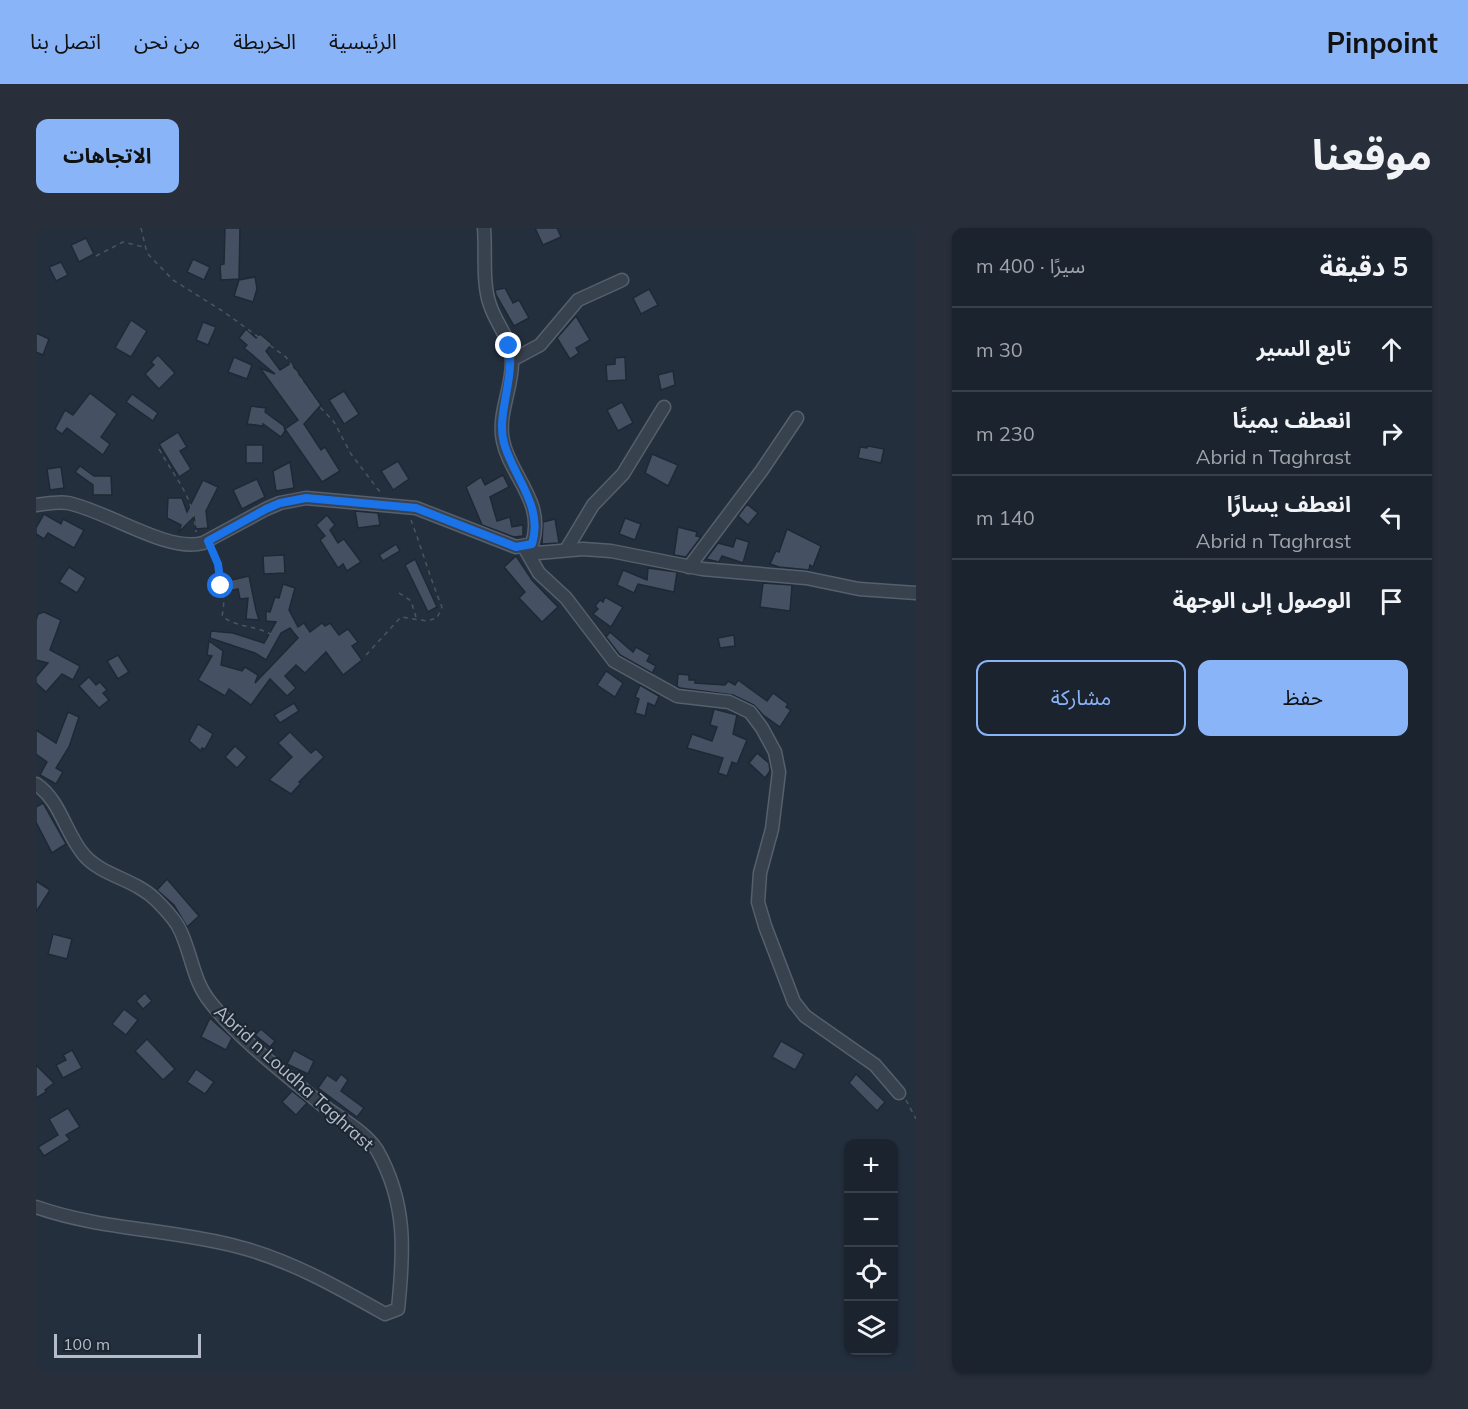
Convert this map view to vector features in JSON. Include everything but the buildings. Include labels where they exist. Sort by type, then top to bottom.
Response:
[{"type":"street","points":[[36,505],[67,503],[118,519],[178,545],[192,546],[208,541],[236,523],[280,503],[306,498],[409,507],[516,547],[532,544],[534,536],[532,508],[523,481],[503,441],[503,421],[512,360],[509,346],[489,304],[485,228]]},
{"type":"street","points":[[512,360],[533,352],[578,300],[622,280]]},
{"type":"street","points":[[566,550],[593,505],[623,474],[664,407]]},
{"type":"street","points":[[689,567],[713,532],[762,470],[797,418]]},
{"type":"street","points":[[524,547],[538,553],[566,550],[611,551],[689,567],[806,578],[859,589],[916,593]]},
{"type":"street","points":[[524,547],[539,573],[566,598],[614,661],[677,696],[729,702],[750,712],[762,728],[775,752],[779,772],[772,829],[760,873],[758,902],[765,926],[794,1002],[805,1016],[875,1065],[899,1093]]},
{"type":"street","name":"Abrid n Loudha Taghrast","points":[[36,784],[54,802],[84,856],[99,868],[145,891],[171,915],[179,929],[200,987],[211,1003],[256,1048],[375,1147],[391,1183],[403,1226],[404,1252],[398,1309],[385,1314],[308,1273],[238,1246],[108,1225],[36,1208]]},
{"type":"path","points":[[141,228],[147,253],[173,280],[216,306],[286,357],[319,406],[334,422],[351,454],[380,493],[385,504]]},
{"type":"path","points":[[96,256],[123,243],[145,248]]},
{"type":"path","points":[[159,449],[185,489],[193,507],[197,538],[192,546]]},
{"type":"path","points":[[366,655],[401,617],[427,621],[437,618],[442,607],[426,569],[421,543],[411,521],[409,507]]},
{"type":"path","points":[[208,541],[218,564],[224,606],[222,616],[237,625],[252,627],[272,635]]},
{"type":"path","points":[[399,592],[411,601],[417,618]]},
{"type":"path","points":[[899,1093],[910,1104],[916,1119]]},
{"type":"route","points":[[221,586],[218,564],[208,541],[236,523],[266,509],[280,503],[306,498],[416,508],[516,547],[532,544],[534,536],[529,495],[503,441],[503,421],[512,360],[509,346]]}]
